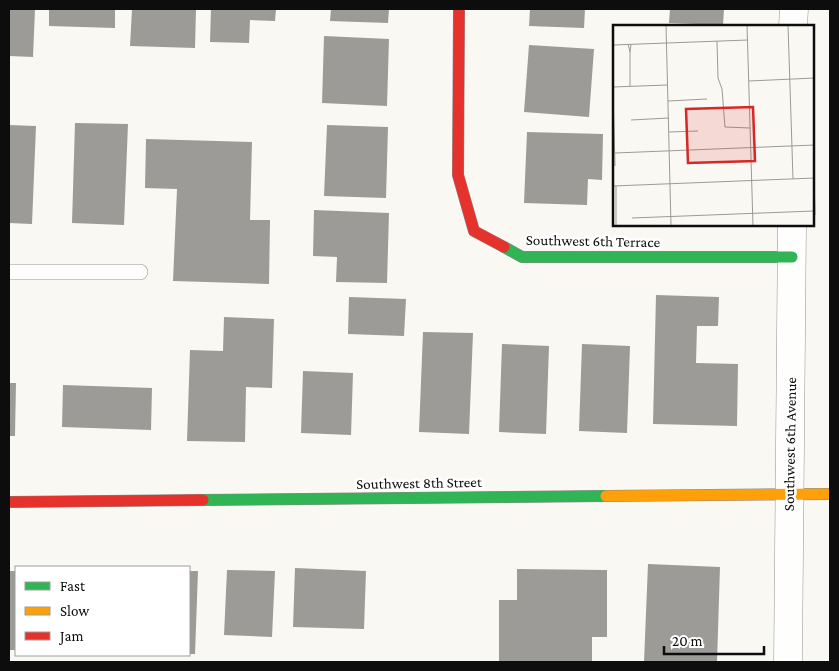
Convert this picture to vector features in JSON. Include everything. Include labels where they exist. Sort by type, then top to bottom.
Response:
[{"type":"street","name":"Southwest 6th Terrace","points":[[459,9],[458,175],[474,231],[522,257],[792,258]]},
{"type":"street","points":[[794,9],[794,25]]},
{"type":"street","name":"Southwest 6th Avenue","points":[[788,662],[792,226]]},
{"type":"street","name":"Southwest 8th Street","points":[[9,502],[830,494]]},
{"type":"lane","points":[[9,272],[140,272]]},
{"type":"building","points":[[9,9],[35,9],[33,57],[9,56]]},
{"type":"building","points":[[49,9],[115,9],[115,28],[49,26]]},
{"type":"building","points":[[132,9],[196,9],[195,48],[130,46]]},
{"type":"building","points":[[211,9],[276,9],[275,21],[250,20],[249,43],[210,42]]},
{"type":"building","points":[[331,9],[389,9],[388,23],[330,21]]},
{"type":"building","points":[[530,9],[585,9],[584,28],[529,26]]},
{"type":"building","points":[[670,9],[724,9],[723,25],[669,23]]},
{"type":"building","points":[[324,36],[389,39],[387,106],[322,103]]},
{"type":"building","points":[[529,45],[594,49],[589,117],[524,112]]},
{"type":"building","points":[[75,123],[128,124],[124,225],[72,223]]},
{"type":"building","points":[[9,125],[36,126],[32,224],[9,223]]},
{"type":"building","points":[[327,125],[388,127],[386,198],[324,196]]},
{"type":"building","points":[[527,132],[603,134],[602,180],[588,179],[587,205],[524,203]]},
{"type":"building","points":[[146,139],[252,142],[250,220],[270,220],[269,284],[173,281],[177,189],[145,188]]},
{"type":"building","points":[[314,210],[389,213],[387,283],[336,282],[337,257],[313,256]]},
{"type":"building","points":[[656,295],[719,297],[718,326],[697,326],[696,363],[738,364],[737,426],[653,424]]},
{"type":"building","points":[[349,297],[406,299],[404,336],[348,334]]},
{"type":"building","points":[[224,317],[274,319],[272,388],[246,387],[245,442],[187,441],[190,350],[223,351]]},
{"type":"building","points":[[423,332],[473,333],[469,434],[419,432]]},
{"type":"building","points":[[502,344],[549,346],[546,434],[499,432]]},
{"type":"building","points":[[582,344],[630,346],[627,433],[579,431]]},
{"type":"building","points":[[303,371],[353,373],[351,435],[301,433]]},
{"type":"building","points":[[9,383],[16,383],[15,436],[9,436]]},
{"type":"building","points":[[63,385],[152,388],[151,430],[62,427]]},
{"type":"building","points":[[648,564],[720,567],[717,662],[644,662]]},
{"type":"building","points":[[295,568],[366,571],[364,629],[293,627]]},
{"type":"building","points":[[517,569],[607,570],[607,637],[592,637],[592,662],[499,662],[499,600],[517,600]]},
{"type":"building","points":[[227,570],[275,571],[272,637],[224,635]]},
{"type":"building","points":[[9,571],[15,571],[15,650],[9,650]]},
{"type":"building","points":[[190,571],[198,571],[195,654],[190,654]]},
{"type":"traffic: fast","points":[[504,247],[522,257],[792,257]]},
{"type":"traffic: fast","points":[[203,500],[606,496]]},
{"type":"traffic: slow","points":[[606,496],[830,494]]},
{"type":"traffic: jam","points":[[459,9],[458,175],[474,231],[504,247]]},
{"type":"traffic: jam","points":[[9,502],[203,500]]}]
